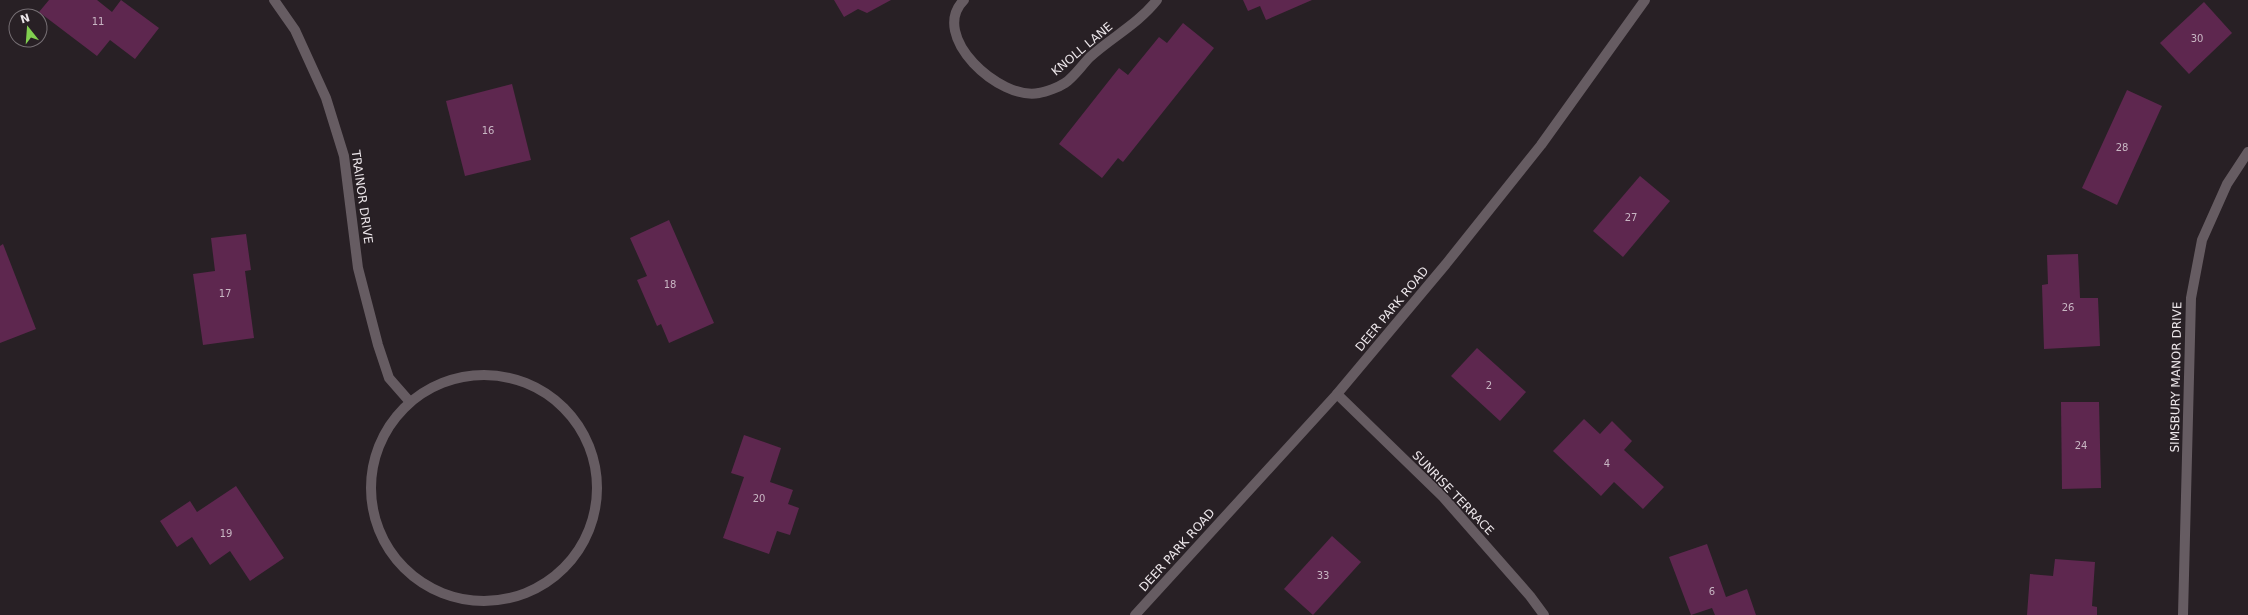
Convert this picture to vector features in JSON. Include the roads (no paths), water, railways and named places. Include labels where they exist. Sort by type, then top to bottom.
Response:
[{"type":"street","name":"TRAINOR DRIVE","points":[[274,0],[294,30],[326,98],[344,156],[358,268],[378,345],[389,378],[410,402]]},
{"type":"street","name":"KNOLL LANE","points":[[964,0],[958,6],[955,27],[962,49],[977,68],[1011,90],[1038,94],[1064,83],[1091,56],[1146,14],[1157,0]]},
{"type":"street","name":"DEER PARK ROAD","points":[[1136,615],[1338,394],[1446,264],[1541,145],[1645,0]]},
{"type":"street","name":"SIMSBURY MANOR DRIVE","points":[[2183,615],[2191,298],[2202,240],[2227,184],[2248,152]]},
{"type":"street","points":[[497,375],[528,383],[555,398],[576,421],[591,448],[598,479],[596,510],[586,540],[565,569],[535,590],[500,601],[463,600],[428,588],[400,566],[380,535],[370,500],[372,464],[386,430],[410,402],[436,385],[466,376],[497,375]]},
{"type":"street","name":"SUNRISE TERRACE","points":[[1338,394],[1443,497],[1530,596],[1544,615]]}]
